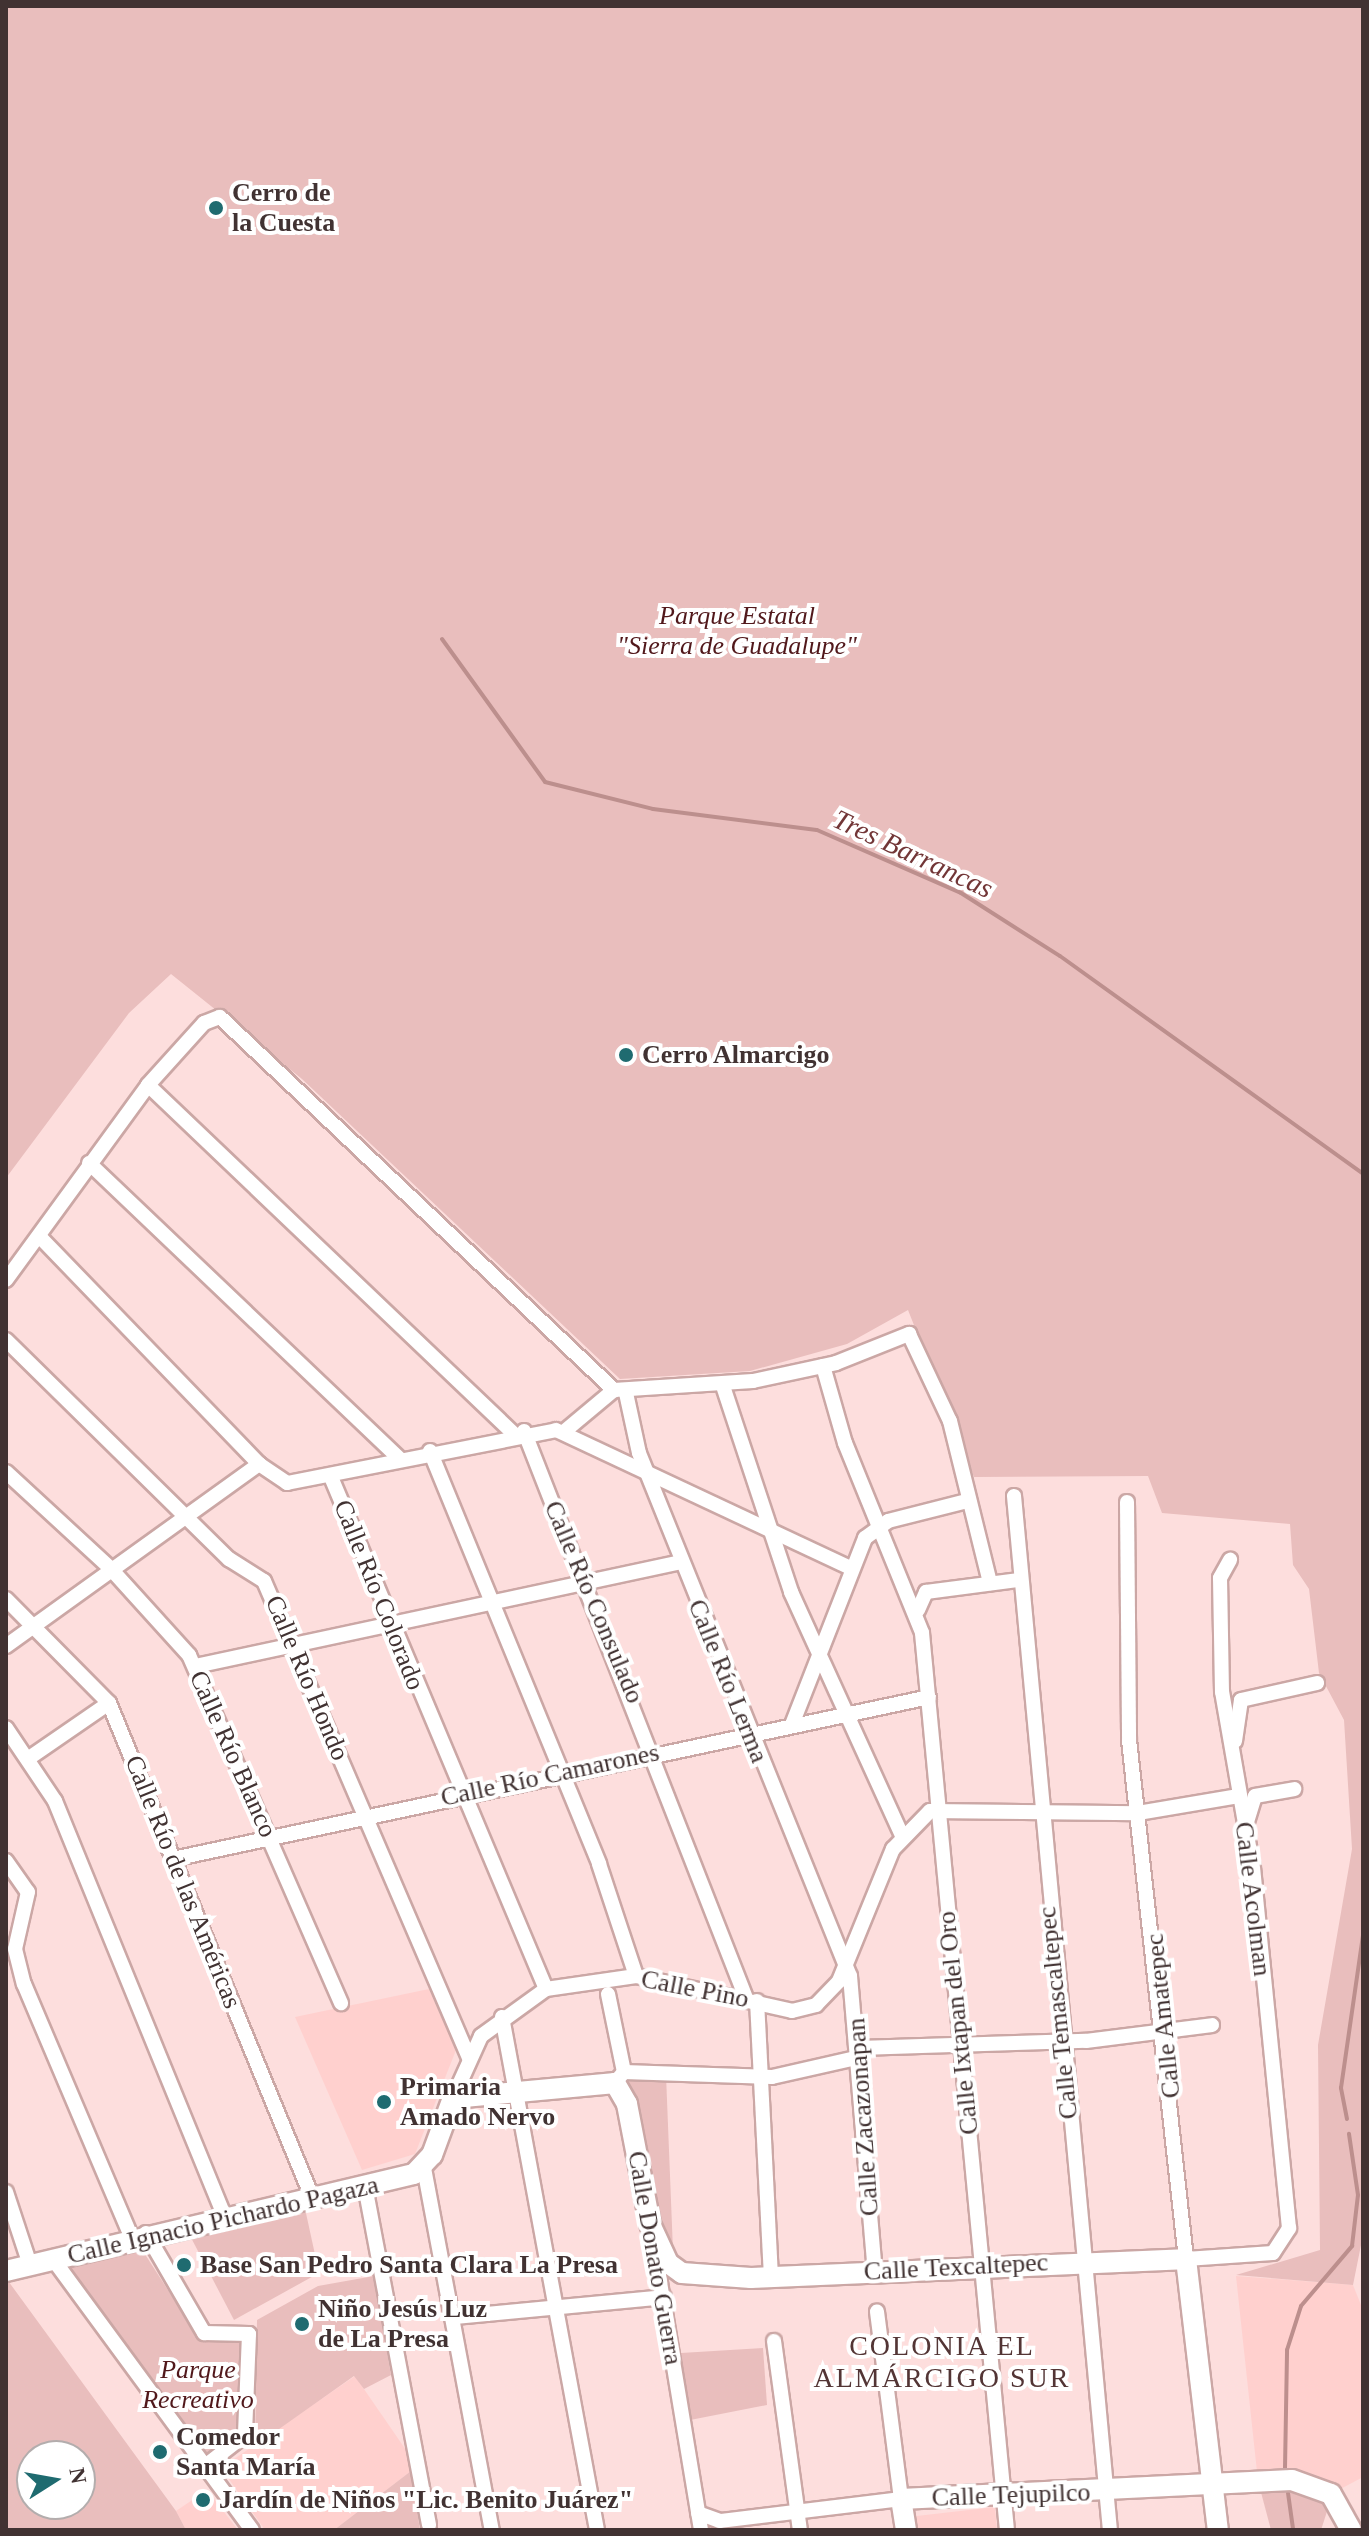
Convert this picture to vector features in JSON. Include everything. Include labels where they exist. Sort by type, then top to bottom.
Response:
[{"type":"street","points":[[6,1280],[148,1085],[214,1017],[620,1392]]},
{"type":"street","name":"Calle Río Consulado","points":[[148,1085],[518,1432],[589,1583],[752,1999],[771,2277]]},
{"type":"street","points":[[89,1163],[399,1458]]},
{"type":"street","name":"Calle Río Colorado","points":[[39,1236],[259,1464],[294,1485],[331,1477],[461,1794],[546,1989]]},
{"type":"street","points":[[565,1431],[620,1392],[723,1386],[823,1366],[908,1333],[950,1421],[967,1501],[990,1583]]},
{"type":"street","name":"Calle Río Hondo","points":[[6,1340],[189,1516],[229,1559],[264,1581],[295,1646],[364,1816],[469,2058]]},
{"type":"street","name":"Calle Ixtapan del Oro","points":[[823,1366],[845,1443],[881,1523],[918,1618],[929,1697],[936,1809],[962,2042],[978,2267],[1007,2530]]},
{"type":"street","points":[[723,1386],[771,1531],[845,1711],[902,1836]]},
{"type":"street","name":"Calle Río Lerma","points":[[620,1392],[646,1469],[749,1733],[846,1964]]},
{"type":"street","points":[[331,1477],[399,1458],[518,1432],[565,1431],[849,1567]]},
{"type":"street","points":[[430,1451],[489,1605],[599,1864],[636,1976]]},
{"type":"street","points":[[6,1646],[259,1464]]},
{"type":"street","name":"Calle Río Blanco","points":[[6,1472],[111,1569],[196,1666],[341,2003]]},
{"type":"street","name":"Calle Temascaltepec","points":[[1014,1496],[1038,1815],[1062,2038],[1103,2491],[1110,2530]]},
{"type":"street","points":[[793,1722],[849,1567],[881,1523],[967,1501]]},
{"type":"street","name":"Calle Amatepec","points":[[1127,1502],[1124,1657],[1186,2259],[1218,2530]]},
{"type":"street","name":"Calle Acolman","points":[[1230,1560],[1220,1578],[1221,1667],[1245,1828],[1286,2242]]},
{"type":"street","points":[[196,1666],[392,1627],[682,1562]]},
{"type":"street","points":[[918,1618],[926,1592],[1019,1580]]},
{"type":"street","name":"Calle Río de las Américas","points":[[6,1599],[109,1703],[312,2197]]},
{"type":"street","points":[[1231,1749],[1241,1700],[1317,1683]]},
{"type":"street","name":"Calle Río Camarones","points":[[173,1859],[558,1772],[845,1711],[929,1697]]},
{"type":"street","points":[[32,1756],[109,1703]]},
{"type":"street","points":[[6,1728],[32,1756],[224,2215]]},
{"type":"street","points":[[1245,1828],[1255,1796],[1294,1789]]},
{"type":"street","points":[[936,1809],[1038,1815],[1138,1813],[1239,1796]]},
{"type":"street","name":"Calle Pino","points":[[428,2161],[469,2058],[502,2017],[546,1989],[636,1976],[752,1999],[792,2011],[816,2005],[846,1964],[902,1836],[936,1809]]},
{"type":"street","points":[[6,1861],[28,1892],[16,1943],[14,1975],[138,2235],[204,2333],[249,2334],[245,2435],[205,2466]]},
{"type":"street","name":"Calle Zacazonapan","points":[[846,1964],[860,2052],[875,2272]]},
{"type":"street","name":"Calle Donato Guerra","points":[[608,1994],[620,2078],[664,2297],[701,2530]]},
{"type":"street","points":[[502,2017],[513,2090],[597,2530]]},
{"type":"street","points":[[453,2098],[620,2078],[758,2078],[860,2052],[962,2042],[1164,2032],[1212,2025]]},
{"type":"street","points":[[428,2161],[492,2530]]},
{"type":"street","name":"Calle Ignacio Pichardo Pagaza","points":[[6,2271],[138,2235],[365,2186],[428,2161]]},
{"type":"street","points":[[365,2186],[429,2525]]},
{"type":"street","points":[[6,2192],[30,2265]]},
{"type":"street","name":"Calle Texcaltepec","points":[[650,2224],[668,2263],[682,2273],[771,2277],[1080,2260],[1186,2259],[1273,2253],[1286,2242]]},
{"type":"street","points":[[53,2259],[252,2530]]},
{"type":"street","points":[[454,2317],[664,2297]]},
{"type":"street","points":[[877,2312],[906,2530]]},
{"type":"street","points":[[774,2341],[801,2507],[800,2530]]},
{"type":"street","name":"Calle Tejupilco","points":[[698,2513],[720,2521],[801,2507],[901,2499],[1212,2487],[1292,2480],[1325,2489],[1351,2530]]},
{"type":"shaded area","name":"Primaria Amado Nervo","points":[[429,1989],[456,2050],[415,2154],[362,2170],[295,2017]]},
{"type":"shaded area","points":[[1236,2276],[1353,2285],[1363,2310],[1363,2477],[1333,2493],[1258,2481]]},
{"type":"shaded area","points":[[355,2376],[408,2453],[411,2471],[334,2530],[265,2530],[221,2468]]},
{"type":"shaded area","name":"Jardín de Niños \"Lic. Benito Juárez\"","points":[[207,2490],[238,2530],[186,2530],[176,2511]]},
{"type":"shaded area","points":[[995,2507],[997,2530],[910,2530],[908,2517]]},
{"type":"green space","name":"Parque Estatal \"Sierra de Guadalupe\"","points":[[6,6],[1363,6],[1363,2235],[1353,2285],[1236,2275],[1320,2250],[1318,2045],[1352,1849],[1344,1720],[1319,1673],[1309,1589],[1293,1565],[1290,1524],[1162,1513],[1148,1476],[974,1477],[908,1310],[847,1344],[750,1371],[620,1379],[302,1079],[171,974],[129,1013],[6,1178]]},
{"type":"green space","points":[[618,2068],[666,2075],[673,2251],[649,2210]]},
{"type":"green space","points":[[304,2204],[319,2273],[234,2320],[187,2230]]},
{"type":"green space","name":"Parque Recreativo","points":[[141,2248],[200,2340],[244,2331],[238,2436],[202,2461],[66,2269]]},
{"type":"green space","points":[[374,2276],[391,2375],[364,2389],[354,2376],[255,2446],[257,2320],[318,2286]]},
{"type":"green space","points":[[6,2278],[176,2511],[186,2530],[6,2530]]},
{"type":"green space","points":[[763,2348],[767,2405],[685,2421],[681,2353]]},
{"type":"green space","points":[[411,2471],[420,2530],[334,2530]]},
{"type":"green space","points":[[1258,2481],[1333,2493],[1321,2530],[1271,2530]]},
{"type":"waterway","name":"Tres Barrancas","points":[[442,639],[545,782],[653,809],[817,830],[961,893],[1060,956],[1363,1174]]},
{"type":"waterway","name":"Tres Barrancas","points":[[1347,2119],[1341,2088],[1363,1935]]},
{"type":"waterway","name":"Tres Barrancas","points":[[1285,2468],[1287,2350],[1301,2306],[1352,2246],[1358,2195],[1349,2134]]},
{"type":"waterway","name":"Tres Barrancas","points":[[1288,2493],[1293,2530]]},
{"type":"place","name":"Cerro de la Cuesta","points":[[216,208]]},
{"type":"place","name":"Cerro Almarcigo","points":[[626,1055]]},
{"type":"place","name":"Primaria Amado Nervo","points":[[384,2102]]},
{"type":"place","name":"Base San Pedro Santa Clara La Presa","points":[[184,2265]]},
{"type":"place","name":"Niño Jesús Luz de La Presa","points":[[302,2324]]},
{"type":"place","name":"Comedor Santa María","points":[[160,2452]]},
{"type":"place","name":"Jardín de Niños \"Lic. Benito Juárez\"","points":[[203,2500]]},
{"type":"district","name":"COLONIA EL ALMÁRCIGO SUR","points":[[942,2362]]}]
